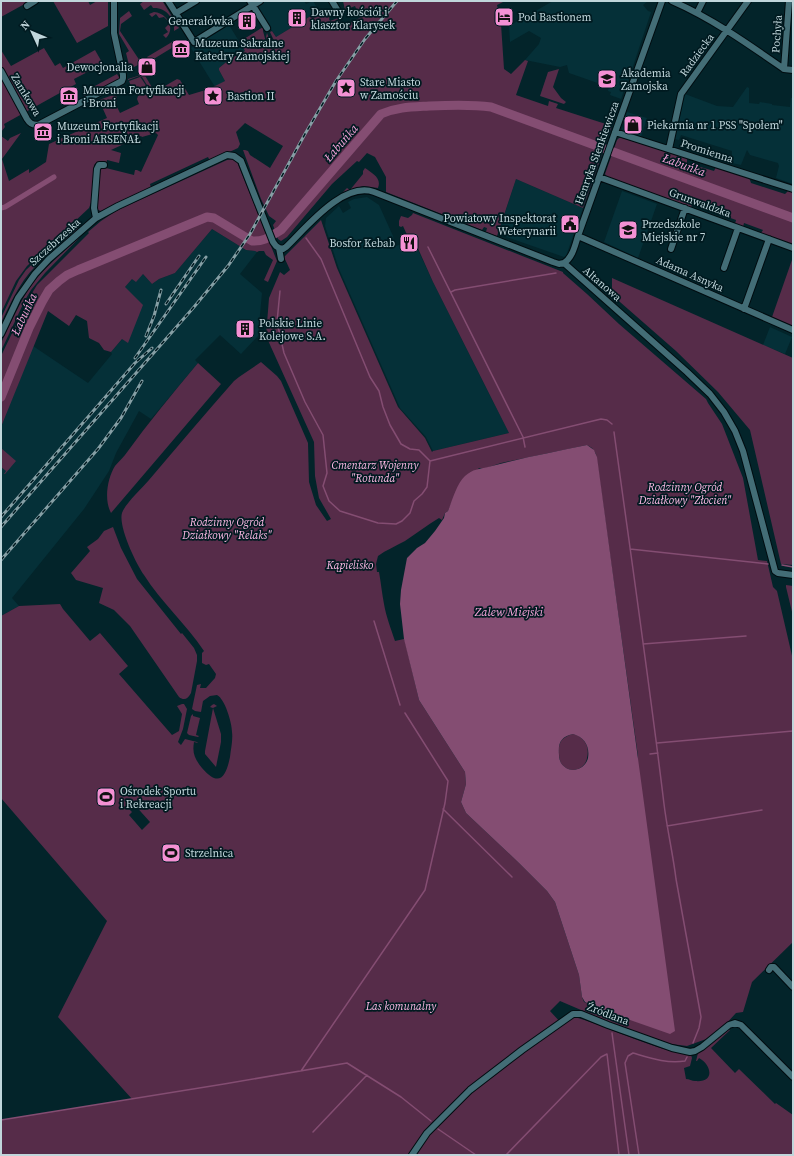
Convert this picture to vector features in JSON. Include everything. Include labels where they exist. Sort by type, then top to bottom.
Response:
[{"type":"street","points":[[27,6],[35,1]]},
{"type":"street","name":"Zamkowa","points":[[1,71],[26,119],[34,125],[122,81],[123,75],[115,37],[114,1]]},
{"type":"street","points":[[168,1],[194,42],[252,3],[260,1]]},
{"type":"street","points":[[176,13],[196,1]]},
{"type":"street","points":[[332,1],[338,11]]},
{"type":"street","name":"Henryka Sienkiewicza","points":[[564,263],[570,258],[662,1]]},
{"type":"street","points":[[672,1],[727,30],[784,69],[793,70]]},
{"type":"street","points":[[697,13],[703,1]]},
{"type":"street","name":"Radziecka","points":[[669,149],[681,94],[748,1]]},
{"type":"street","name":"Pochyła","points":[[784,69],[789,1]]},
{"type":"street","points":[[252,3],[267,28]]},
{"type":"street","name":"Promienna","points":[[615,132],[793,189]]},
{"type":"street","points":[[96,218],[130,200],[227,155],[232,155],[241,161],[273,242],[279,248],[281,259]]},
{"type":"street","name":"Szczebrzeska","points":[[1,334],[18,298],[35,274],[96,218],[94,208],[97,169],[99,165],[104,165]]},
{"type":"street","name":"Grunwaldzka","points":[[599,177],[793,248]]},
{"type":"street","points":[[279,248],[283,249],[286,247],[333,202],[346,195],[367,190],[553,262],[559,264],[564,263]]},
{"type":"street","points":[[671,249],[685,208]]},
{"type":"street","points":[[724,268],[738,228]]},
{"type":"street","name":"Adama Asnyka","points":[[578,236],[793,330]]},
{"type":"street","points":[[744,309],[768,239]]},
{"type":"street","name":"Altanowa","points":[[564,263],[687,372],[719,404],[732,426],[743,451],[775,571],[778,573],[793,575]]},
{"type":"street","points":[[769,970],[774,967],[793,987]]},
{"type":"street","name":"Źródlana","points":[[412,1155],[426,1133],[470,1090],[522,1050],[576,1013],[672,1048],[690,1052],[699,1049],[729,1025],[736,1023],[741,1025],[793,1078]]},
{"type":"shaded area","points":[[264,1],[304,1],[306,4],[313,1],[319,11],[276,37],[257,6]]},
{"type":"shaded area","points":[[553,1],[648,1],[643,5],[648,11],[651,12],[621,99],[610,95],[611,92],[608,91],[609,87],[569,73],[567,65],[560,67],[525,60],[539,44],[541,38],[529,31],[510,42],[509,26]]},
{"type":"shaded area","points":[[229,25],[245,51],[230,59],[220,67],[219,70],[225,81],[215,87],[191,48]]},
{"type":"shaded area","points":[[747,87],[749,88],[749,103],[759,104],[760,102],[790,107],[791,98],[793,98],[793,184],[776,178],[779,166],[778,163],[750,155],[747,150],[741,165],[732,163],[732,151],[681,135],[679,140],[675,139],[685,94],[717,106],[733,107]]},
{"type":"shaded area","points":[[627,112],[647,118],[641,137],[623,131],[622,129]]},
{"type":"shaded area","points":[[516,179],[583,208],[566,256],[564,257],[498,234]]},
{"type":"shaded area","points":[[622,191],[657,204],[638,258],[604,242]]},
{"type":"shaded area","points":[[367,197],[379,205],[396,246],[404,243],[407,247],[413,245],[413,239],[509,433],[433,451],[426,437],[400,408],[339,269],[325,226],[326,218],[339,206],[343,213],[351,208],[348,202],[354,199]]},
{"type":"shaded area","points":[[212,229],[246,250],[257,252],[240,274],[262,293],[258,336],[241,354],[220,335],[195,360],[198,363],[151,419],[139,411],[116,453],[109,471],[84,509],[12,598],[19,606],[1,616],[1,427],[33,346],[88,383],[123,338],[127,342],[125,287],[132,279],[143,274],[152,284],[159,279],[175,273]]},
{"type":"shaded area","points":[[770,327],[792,337],[785,354],[763,345]]},
{"type":"green space","points":[[1,1],[30,1],[1,17]]},
{"type":"green space","points":[[53,1],[88,1],[90,5],[97,1],[108,1],[108,26],[77,43]]},
{"type":"green space","points":[[144,1],[163,2],[179,28],[174,31],[171,18],[162,9],[153,8],[151,5],[144,10],[140,4]]},
{"type":"green space","points":[[343,1],[505,1],[497,5],[501,24],[504,69],[511,74],[525,60],[528,61],[516,95],[548,106],[549,101],[558,104],[556,108],[612,126],[583,208],[516,179],[497,236],[486,232],[487,228],[484,227],[482,230],[386,192],[386,177],[375,157],[367,153],[359,162],[357,161],[332,184],[287,237],[281,241],[278,239],[273,225],[276,221],[269,216],[261,199],[243,150],[248,151],[250,155],[270,168],[283,146],[245,123],[236,132],[240,144],[238,148],[210,161],[208,157],[150,184],[151,188],[101,211],[96,208],[99,169],[104,162],[96,163],[94,165],[92,200],[89,208],[27,266],[16,281],[1,313],[1,136],[8,141],[10,138],[21,133],[2,159],[9,181],[29,169],[29,173],[46,162],[49,144],[107,118],[99,100],[113,95],[117,97],[116,105],[120,113],[139,104],[137,99],[138,96],[146,92],[148,94],[147,92],[150,90],[142,77],[139,76],[128,79],[144,74],[156,94],[159,92],[158,90],[177,79],[180,80],[189,95],[209,89],[225,81],[219,68],[230,59],[245,51],[239,42],[263,27],[267,46],[269,46],[266,37],[267,33],[272,47],[276,45],[270,32],[272,31],[276,37],[319,11],[322,14],[334,9],[336,15],[330,17],[329,19],[330,21],[338,18],[342,26],[360,18],[355,6],[345,10]],"holes":[[[156,133],[158,135],[141,172],[135,170],[134,175],[106,168],[107,160],[119,163],[121,153],[111,150],[141,136]]]},
{"type":"green space","points":[[129,11],[132,16],[121,24],[120,31],[140,61],[138,65],[130,69],[126,53],[129,51],[119,34],[120,18]]},
{"type":"green space","points":[[154,12],[163,15],[169,22],[170,30],[166,38],[163,35],[168,32],[165,28],[168,25],[168,21],[164,17],[159,18],[156,14],[152,17],[149,14]]},
{"type":"green space","points":[[172,42],[175,46],[147,63],[149,61],[147,57]]},
{"type":"green space","points":[[44,48],[55,66],[60,63],[63,68],[95,50],[103,64],[74,79],[76,84],[4,124],[5,127],[1,132],[1,50],[11,66]]},
{"type":"green space","points":[[559,69],[553,87],[566,102],[564,104],[540,96],[548,72]]},
{"type":"green space","points":[[117,74],[120,79],[86,97],[82,93]]},
{"type":"green space","points":[[140,77],[147,87],[146,91],[144,88],[134,93],[129,81]]},
{"type":"green space","points":[[619,138],[687,158],[687,163],[714,171],[716,167],[749,177],[751,183],[785,194],[788,191],[793,192],[793,245],[761,233],[763,230],[744,223],[743,227],[735,224],[736,220],[692,204],[691,208],[607,177],[605,174]]},
{"type":"green space","points":[[232,159],[237,162],[277,261],[268,282],[264,280],[273,260],[266,255],[264,251],[257,252],[246,250],[212,229],[175,273],[159,279],[152,284],[143,274],[136,282],[132,279],[125,287],[143,305],[128,343],[122,339],[111,352],[104,350],[99,343],[89,338],[87,321],[76,315],[69,326],[48,311],[1,427],[1,356],[29,298],[37,285],[89,233],[88,232],[116,211]]},
{"type":"green space","points":[[365,168],[376,176],[379,181],[378,188],[363,186],[350,190],[363,174]]},
{"type":"green space","points":[[413,213],[563,272],[619,324],[706,399],[722,424],[743,478],[758,560],[767,561],[773,587],[777,591],[793,660],[793,942],[752,982],[743,1012],[736,1013],[724,1026],[709,1038],[687,1046],[671,1044],[609,1022],[560,1001],[550,1011],[562,1024],[572,1018],[578,1018],[648,1044],[691,1055],[692,1058],[690,1066],[684,1068],[686,1079],[694,1081],[706,1079],[709,1073],[707,1065],[703,1061],[699,1058],[696,1061],[698,1053],[728,1029],[730,1030],[711,1048],[735,1073],[739,1069],[775,1104],[776,1103],[793,1115],[793,1155],[1,1155],[1,1120],[132,1099],[58,1017],[107,921],[1,798],[1,616],[19,606],[60,604],[90,641],[100,633],[128,666],[119,674],[172,735],[179,731],[182,714],[177,706],[184,704],[187,709],[183,729],[178,742],[181,745],[185,739],[197,742],[198,743],[194,742],[193,750],[202,768],[213,778],[221,778],[224,775],[228,764],[232,741],[231,723],[228,712],[223,701],[217,695],[210,696],[203,701],[201,712],[192,709],[197,685],[201,684],[200,688],[206,688],[215,678],[216,674],[209,664],[206,665],[202,663],[202,653],[204,651],[151,585],[141,570],[132,554],[125,535],[121,519],[122,513],[130,501],[234,381],[261,362],[281,381],[308,443],[309,482],[316,505],[327,521],[331,519],[319,498],[315,476],[314,442],[266,336],[269,298],[280,272],[284,275],[290,270],[284,257],[321,220],[337,268],[398,407],[425,438],[432,452],[509,433],[433,282],[412,235],[408,237],[403,226],[399,226],[401,216],[408,218]],"holes":[[[587,445],[592,448],[596,454],[638,756],[613,1014],[610,1016],[598,1008],[584,1002],[579,975],[555,902],[547,891],[466,813],[461,802],[466,784],[465,772],[419,700],[405,641],[404,639],[395,641],[386,613],[379,572],[377,572],[376,564],[378,556],[405,541],[439,518],[442,520],[455,495],[479,468],[486,468],[501,463]],[[133,803],[150,822],[142,830],[129,815],[132,812],[128,808]]]},
{"type":"green space","points":[[74,225],[79,229],[43,259],[24,280],[1,323],[1,318],[19,280],[26,270]]},
{"type":"green space","points":[[83,234],[45,273],[31,290],[1,351],[2,341],[28,290],[38,276]]},
{"type":"green space","points":[[793,257],[793,326],[772,317]]},
{"type":"green space","points":[[612,278],[793,358],[793,565],[781,564],[750,430],[718,392],[676,351],[612,295]]},
{"type":"green space","points":[[198,363],[221,384],[111,513],[107,490],[112,471]]},
{"type":"green space","points":[[1,448],[16,461],[5,474],[6,471],[1,467]]},
{"type":"green space","points":[[113,527],[121,548],[137,579],[194,648],[197,655],[191,693],[186,699],[179,697],[130,626],[114,610],[99,603],[103,588],[76,580],[71,573],[90,551],[87,547],[98,539],[104,531]]},
{"type":"green space","points":[[786,585],[793,586],[793,616],[786,587]]},
{"type":"green space","points":[[214,704],[217,706],[213,708],[210,707]]},
{"type":"green space","points":[[213,708],[221,734],[216,767],[205,754]]},
{"type":"green space","points":[[193,714],[193,716],[200,718],[196,735],[199,736],[198,737],[187,733],[191,716]]},
{"type":"green space","points":[[573,734],[577,735],[583,740],[588,750],[586,762],[583,766],[576,770],[564,767],[559,758],[560,743],[563,738]]},
{"type":"water","name":"Zalew Miejski","points":[[587,445],[594,450],[597,457],[675,1031],[670,1034],[613,1014],[610,1016],[585,1002],[582,997],[579,975],[555,902],[547,891],[519,863],[466,813],[461,802],[466,784],[465,772],[419,700],[404,639],[400,604],[407,558],[417,548],[425,543],[435,531],[444,518],[445,513],[448,511],[455,492],[462,479],[476,470]],"holes":[[[573,734],[577,735],[587,746],[588,758],[584,766],[576,770],[572,770],[564,767],[561,763],[559,757],[559,747],[563,739]]]},
{"type":"waterway","name":"Łabuńka","points":[[1,397],[29,328],[42,302],[49,290],[67,275],[207,217],[214,218],[252,241],[260,241],[267,238],[281,230],[381,114],[393,110],[411,107],[445,105],[491,107],[793,218]]},
{"type":"waterway","points":[[1,208],[54,177]]},
{"type":"waterway","points":[[280,291],[277,322],[284,353],[305,402],[323,435],[327,473],[323,486],[329,501],[340,511],[378,523],[396,524],[402,521],[410,513],[414,501],[427,487],[430,461],[419,450],[410,449],[401,444],[390,425],[379,391],[370,377],[321,259],[306,238]]},
{"type":"waterway","points":[[428,247],[523,437],[525,447]]},
{"type":"waterway","points":[[451,292],[455,290],[556,273]]},
{"type":"waterway","points":[[430,461],[601,419],[607,420],[612,424]]},
{"type":"waterway","points":[[614,432],[665,813],[701,1017],[699,1028],[693,1043]]},
{"type":"waterway","points":[[630,549],[768,564]]},
{"type":"waterway","points":[[782,565],[793,567]]},
{"type":"waterway","points":[[374,621],[400,705]]},
{"type":"waterway","points":[[643,644],[746,636]]},
{"type":"waterway","points":[[301,1071],[425,890],[445,803],[448,781],[405,713]]},
{"type":"waterway","points":[[657,743],[793,731]]},
{"type":"waterway","points":[[650,754],[658,753]]},
{"type":"waterway","points":[[443,809],[512,877]]},
{"type":"waterway","points":[[667,826],[762,810]]},
{"type":"waterway","points":[[612,1033],[629,1155]]},
{"type":"waterway","points":[[639,1155],[625,1063],[628,1056],[633,1053],[672,1062],[685,1061],[687,1057]]},
{"type":"waterway","points":[[506,1155],[601,1057],[607,1054],[619,1155]]},
{"type":"waterway","points":[[1,1120],[347,1063],[401,1097],[431,1121]]},
{"type":"waterway","points":[[313,1132],[367,1075]]},
{"type":"waterway","points":[[438,1129],[476,1155]]},
{"type":"railway","points":[[1,527],[194,307],[228,266],[250,234],[336,81],[365,39],[397,1]]},
{"type":"railway","points":[[166,304],[199,256]]},
{"type":"railway","points":[[135,358],[206,257]]},
{"type":"railway","points":[[146,336],[154,316],[161,290]]},
{"type":"railway","points":[[1,517],[135,363],[152,348]]},
{"type":"railway","points":[[1,560],[98,449],[121,418],[142,381]]},
{"type":"place","name":"Pod Bastionem","points":[[504,17]]},
{"type":"place","name":"Dawny kościół i klasztor Klarysek","points":[[297,18]]},
{"type":"place","name":"Generałówka","points":[[247,21]]},
{"type":"place","name":"Muzeum Sakralne Katedry Zamojskiej","points":[[181,49]]},
{"type":"place","name":"Dewocjonalia","points":[[147,67]]},
{"type":"place","name":"Akademia Zamojska","points":[[607,79]]},
{"type":"place","name":"Stare Miasto w Zamościu","points":[[346,88]]},
{"type":"place","name":"Muzeum Fortyfikacji i Broni","points":[[69,96]]},
{"type":"place","name":"Bastion II","points":[[213,96]]},
{"type":"place","name":"Piekarnia nr 1 PSS \"Społem\"","points":[[633,125]]},
{"type":"place","name":"Muzeum Fortyfikacji i Broni ARSENAŁ","points":[[43,132]]},
{"type":"place","name":"Powiatowy Inspektorat Weterynarii","points":[[570,224]]},
{"type":"place","name":"Przedszkole Miejskie nr 7","points":[[628,230]]},
{"type":"place","name":"Bosfor Kebab","points":[[409,243]]},
{"type":"place","name":"Polskie Linie Kolejowe S.A.","points":[[245,329]]},
{"type":"place","name":"Ośrodek Sportu i Rekreacji","points":[[106,797]]},
{"type":"place","name":"Strzelnica","points":[[171,853]]},
{"type":"park label","name":"Cmentarz Wojenny \"Rotunda\"","points":[[375,471]]},
{"type":"park label","name":"Rodzinny Ogród Działkowy \"Złocień\"","points":[[685,493]]},
{"type":"park label","name":"Rodzinny Ogród Działkowy \"Relaks\"","points":[[227,528]]},
{"type":"park label","name":"Kąpielisko","points":[[350,565]]},
{"type":"park label","name":"Las komunalny","points":[[401,1006]]}]
